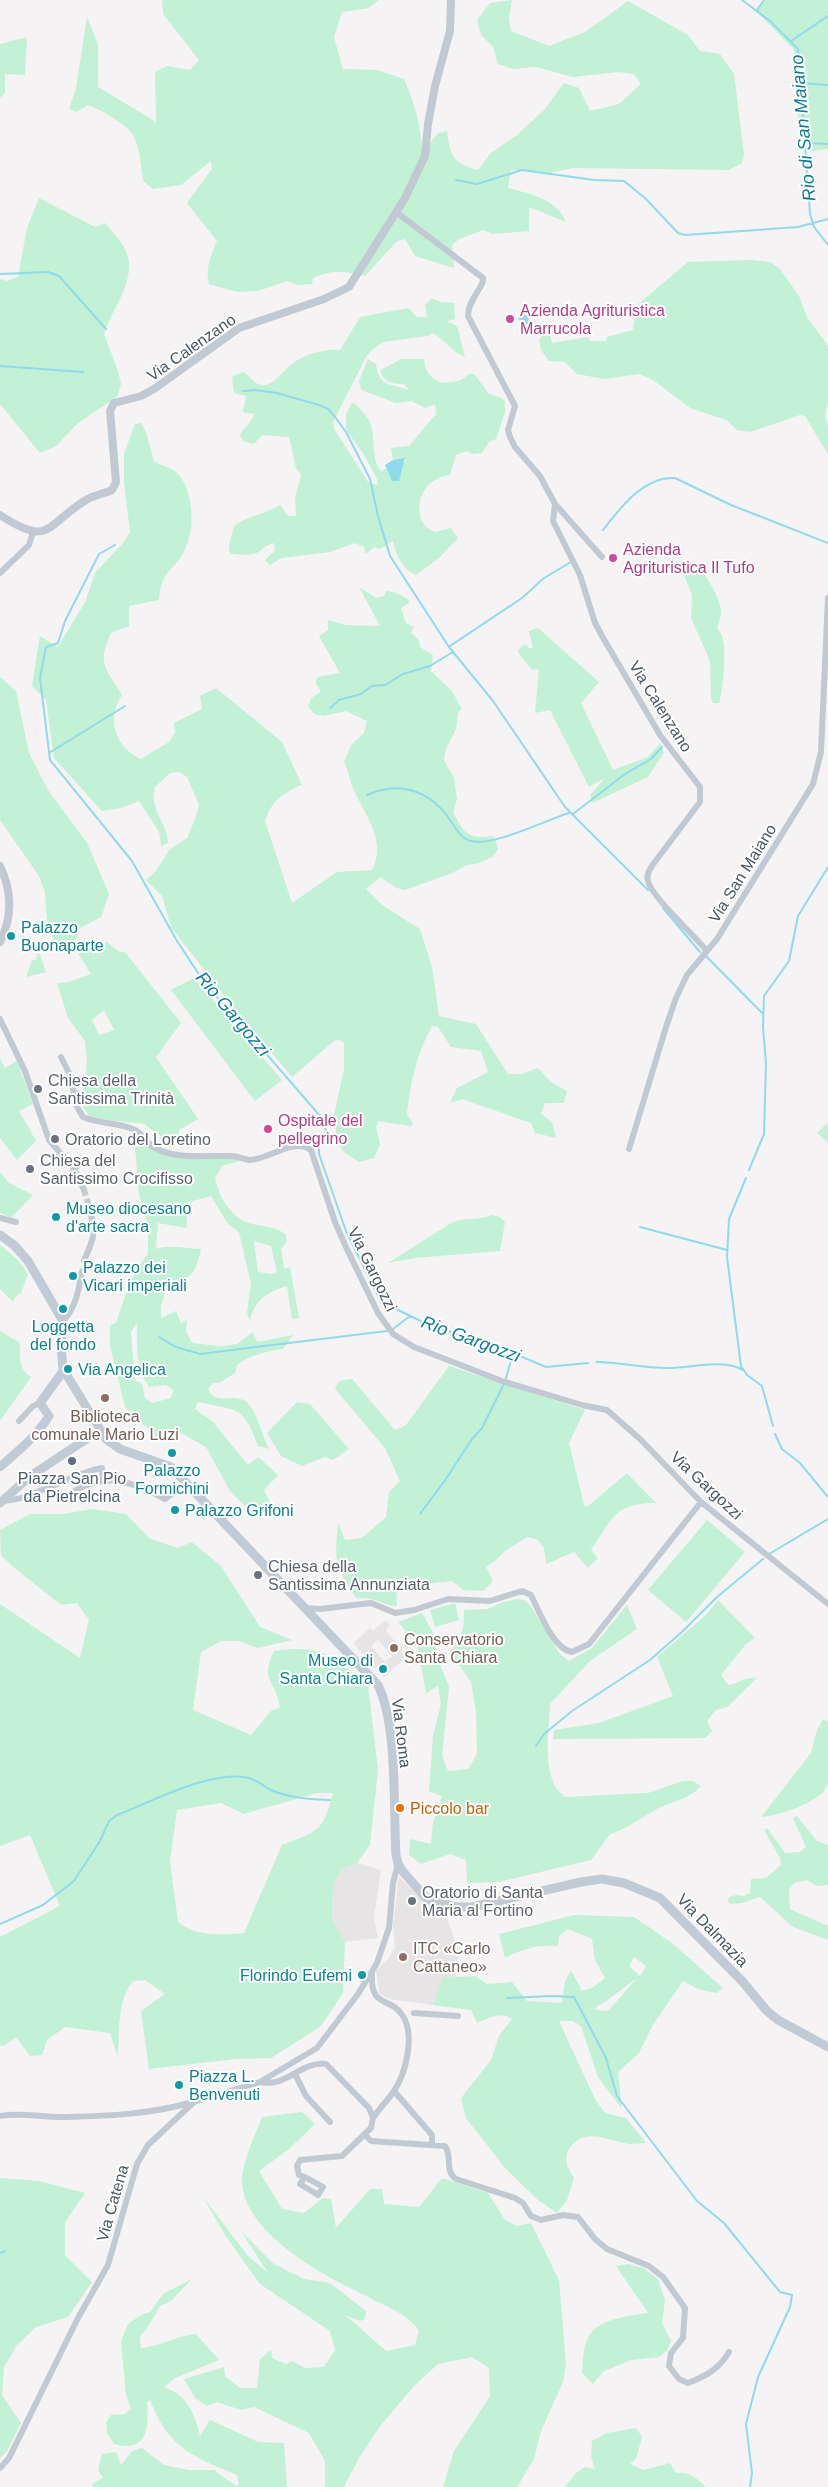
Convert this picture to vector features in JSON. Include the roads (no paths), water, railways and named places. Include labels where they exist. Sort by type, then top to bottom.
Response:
[{"type":"main road","points":[[0,1235],[28,1261],[63,1321],[61,1354],[64,1370],[40,1403],[49,1416],[35,1436],[0,1467]]},
{"type":"main road","name":"Via Roma","points":[[64,1370],[106,1439],[114,1446],[163,1462],[171,1467],[242,1540],[303,1607],[346,1649],[378,1685],[383,1694],[390,1730],[398,1864]]},
{"type":"main road","points":[[1,1501],[29,1477],[100,1430]]},
{"type":"main road","name":"Via Dalmazia","points":[[398,1864],[428,1900],[457,1907],[472,1907],[602,1879],[624,1883],[646,1891],[660,1898],[674,1910],[742,1981],[767,2011],[778,2020],[828,2047]]},
{"type":"street","name":"Via Calenzano","points":[[33,532],[53,526],[88,499],[112,490],[115,486],[110,411],[114,403],[141,396],[154,390],[239,328],[344,291],[361,270],[420,171],[425,156],[428,124],[435,86],[450,31],[451,0]]},
{"type":"street","name":"Via Calenzano","points":[[396,212],[483,278],[483,285],[470,302],[469,321],[515,406],[508,430],[510,437],[515,447],[540,476],[560,512],[602,557]]},
{"type":"street","name":"Via Calenzano","points":[[555,504],[553,522],[573,561],[602,636],[660,735],[700,787],[700,802],[654,863],[648,872],[648,880],[654,894],[707,951]]},
{"type":"street","points":[[0,515],[24,530],[33,532],[29,545],[0,574]]},
{"type":"street","name":"Via San Maiano","points":[[629,1149],[676,998],[687,975],[717,939],[813,784],[821,752],[828,598]]},
{"type":"street","points":[[0,866],[11,900],[8,923],[0,942]]},
{"type":"street","points":[[0,1019],[26,1070],[49,1140],[77,1166],[84,1190]]},
{"type":"street","points":[[0,1028],[7,1032]]},
{"type":"street","name":"Via Gargozzi","points":[[61,1057],[71,1077],[76,1105],[83,1117],[135,1130],[153,1147],[160,1150],[197,1156],[232,1156],[247,1160],[258,1159],[294,1146],[307,1147],[311,1150],[335,1222],[346,1247],[378,1314],[394,1334],[421,1350],[502,1381],[582,1406],[607,1410],[640,1439],[701,1502],[828,1604]]},
{"type":"street","points":[[84,1261],[94,1240],[95,1231],[88,1203]]},
{"type":"street","points":[[0,1218],[16,1222]]},
{"type":"street","points":[[63,1321],[73,1305],[79,1289],[82,1271]]},
{"type":"street","points":[[19,1421],[33,1406],[40,1403]]},
{"type":"street","points":[[1,1501],[14,1500],[55,1486],[78,1474],[102,1468],[104,1480]]},
{"type":"street","points":[[65,1496],[85,1485],[104,1480],[127,1482],[143,1487],[165,1499],[186,1483]]},
{"type":"street","points":[[303,1607],[320,1609],[371,1603],[395,1613],[414,1610],[448,1599],[490,1601],[522,1591],[530,1596],[559,1644],[567,1651],[572,1652],[589,1644],[701,1502]]},
{"type":"street","name":"Via Catena","points":[[0,2468],[9,2458],[78,2318],[108,2266],[137,2164],[148,2145],[194,2102],[260,2082],[317,2048],[358,1994],[372,1972],[389,1928],[393,1883],[398,1864]]},
{"type":"street","points":[[305,2176],[299,2175],[297,2166],[300,2160],[342,2156],[365,2135],[371,2128],[373,2118],[394,2091],[405,2066],[408,2034],[403,2016],[394,2008],[380,2001],[373,1992],[372,1972]]},
{"type":"street","points":[[414,2013],[458,2016]]},
{"type":"street","points":[[260,2082],[271,2085],[315,2063],[326,2064],[369,2108],[373,2118]]},
{"type":"street","points":[[295,2074],[306,2096],[330,2122]]},
{"type":"street","points":[[394,2091],[432,2134],[432,2144]]},
{"type":"street","points":[[0,2116],[14,2114],[67,2117],[142,2114],[194,2102]]},
{"type":"street","points":[[365,2135],[371,2140],[441,2144],[448,2150],[450,2172],[456,2179],[515,2198],[523,2203],[531,2216],[541,2220],[564,2215],[578,2216],[595,2239],[606,2249],[649,2266],[663,2277],[685,2308],[683,2338],[671,2353],[669,2366],[679,2378],[688,2383],[704,2376],[721,2365],[728,2352]]},
{"type":"water","points":[[526,314],[533,327],[525,331],[518,318]]},
{"type":"water","points":[[405,458],[399,481],[392,481],[385,465],[393,460]]},
{"type":"waterway","name":"Rio di San Maiano","points":[[742,0],[770,21],[798,49],[810,214],[814,227],[828,245]]},
{"type":"waterway","points":[[757,10],[764,0]]},
{"type":"waterway","points":[[791,41],[828,16]]},
{"type":"waterway","points":[[800,83],[828,85]]},
{"type":"waterway","points":[[805,143],[828,144]]},
{"type":"waterway","points":[[456,180],[477,184],[522,170],[594,180],[624,181],[646,199],[678,233],[685,235],[798,227],[828,219]]},
{"type":"waterway","points":[[0,274],[48,272],[59,276],[106,329]]},
{"type":"waterway","points":[[0,366],[83,372]]},
{"type":"waterway","points":[[243,391],[255,390],[277,393],[319,405],[328,409],[335,417],[346,432],[370,479],[378,516],[390,556],[449,647],[493,701],[565,807],[648,890]]},
{"type":"waterway","points":[[603,530],[625,503],[643,488],[653,482],[675,478],[731,505],[828,543]]},
{"type":"waterway","name":"Rio Gargozzi","points":[[115,545],[99,554],[65,621],[58,643],[46,647],[40,678],[50,760],[132,861],[177,941],[204,982],[321,1117],[326,1131],[319,1146],[319,1154],[346,1231],[383,1306],[394,1308],[429,1325],[496,1346],[546,1367],[588,1363]]},
{"type":"waterway","points":[[450,646],[522,598],[544,578],[571,562]]},
{"type":"waterway","points":[[330,708],[339,700],[361,694],[372,686],[385,685],[403,674],[430,666],[453,652]]},
{"type":"waterway","points":[[49,753],[125,706]]},
{"type":"waterway","points":[[573,814],[625,774],[651,759],[662,747]]},
{"type":"waterway","points":[[367,795],[401,788],[421,794],[440,807],[460,834],[471,841],[481,842],[506,837],[569,813]]},
{"type":"waterway","name":"Rio di San Maiano","points":[[749,1170],[764,1134],[766,1063],[763,1027],[764,996],[789,961],[798,916],[828,867]]},
{"type":"waterway","points":[[663,908],[700,952]]},
{"type":"waterway","points":[[705,955],[763,1014]]},
{"type":"waterway","name":"Rio di San Maiano","points":[[746,1178],[729,1219],[727,1257],[741,1366],[747,1375],[762,1386],[773,1426]]},
{"type":"waterway","points":[[640,1227],[727,1250]]},
{"type":"waterway","points":[[393,1329],[410,1316]]},
{"type":"waterway","points":[[159,1337],[176,1347],[200,1354],[387,1331]]},
{"type":"waterway","points":[[506,1378],[513,1353]]},
{"type":"waterway","name":"Rio Gargozzi","points":[[596,1362],[666,1368],[715,1364],[743,1370]]},
{"type":"waterway","points":[[420,1514],[472,1439],[482,1428],[504,1384]]},
{"type":"waterway","name":"Rio di San Maiano","points":[[775,1434],[782,1449],[800,1463],[828,1497]]},
{"type":"waterway","points":[[769,1554],[828,1519]]},
{"type":"waterway","points":[[536,1746],[544,1734],[572,1711],[650,1660],[717,1597],[763,1559]]},
{"type":"waterway","points":[[0,1924],[43,1905],[74,1881],[100,1841],[109,1821],[117,1815],[182,1788],[200,1782],[234,1776],[252,1779],[269,1789],[283,1794],[330,1800]]},
{"type":"waterway","points":[[507,1998],[574,1997],[606,2058],[617,2096],[697,2201],[724,2223],[780,2292],[792,2295],[790,2307],[758,2377],[746,2424],[752,2473],[750,2487]]},
{"type":"waterway","points":[[0,2253],[5,2251]]},
{"type":"tunnel","points":[[84,1190],[88,1203]]},
{"type":"place","name":"Azienda Agrituristica Marrucola","points":[[510,319]]},
{"type":"place","name":"Azienda Agrituristica Il Tufo","points":[[613,558]]},
{"type":"place","name":"Palazzo Buonaparte","points":[[11,936]]},
{"type":"place","name":"Chiesa della Santissima Trinità","points":[[38,1089]]},
{"type":"place","name":"Ospitale del pellegrino","points":[[268,1129]]},
{"type":"place","name":"Oratorio del Loretino","points":[[55,1139]]},
{"type":"place","name":"Chiesa del Santissimo Crocifisso","points":[[30,1169]]},
{"type":"place","name":"Museo diocesano d'arte sacra","points":[[56,1217]]},
{"type":"place","name":"Palazzo dei Vicari imperiali","points":[[73,1276]]},
{"type":"place","name":"Loggetta del fondo","points":[[63,1309]]},
{"type":"place","name":"Via Angelica","points":[[68,1369]]},
{"type":"place","name":"Biblioteca comunale Mario Luzi","points":[[105,1398]]},
{"type":"place","name":"Palazzo Formichini","points":[[172,1453]]},
{"type":"place","name":"Piazza San Pio da Pietrelcina","points":[[72,1461]]},
{"type":"place","name":"Palazzo Grifoni","points":[[175,1510]]},
{"type":"place","name":"Chiesa della Santissima Annunziata","points":[[258,1575]]},
{"type":"place","name":"Conservatorio Santa Chiara","points":[[394,1648]]},
{"type":"place","name":"Museo di Santa Chiara","points":[[383,1669]]},
{"type":"place","name":"Piccolo bar","points":[[400,1808]]},
{"type":"place","name":"Oratorio di Santa Maria al Fortino","points":[[412,1901]]},
{"type":"place","name":"ITC «Carlo Cattaneo»","points":[[403,1957]]},
{"type":"place","name":"Florindo Eufemi","points":[[362,1975]]},
{"type":"place","name":"Piazza L. Benvenuti","points":[[179,2085]]}]
